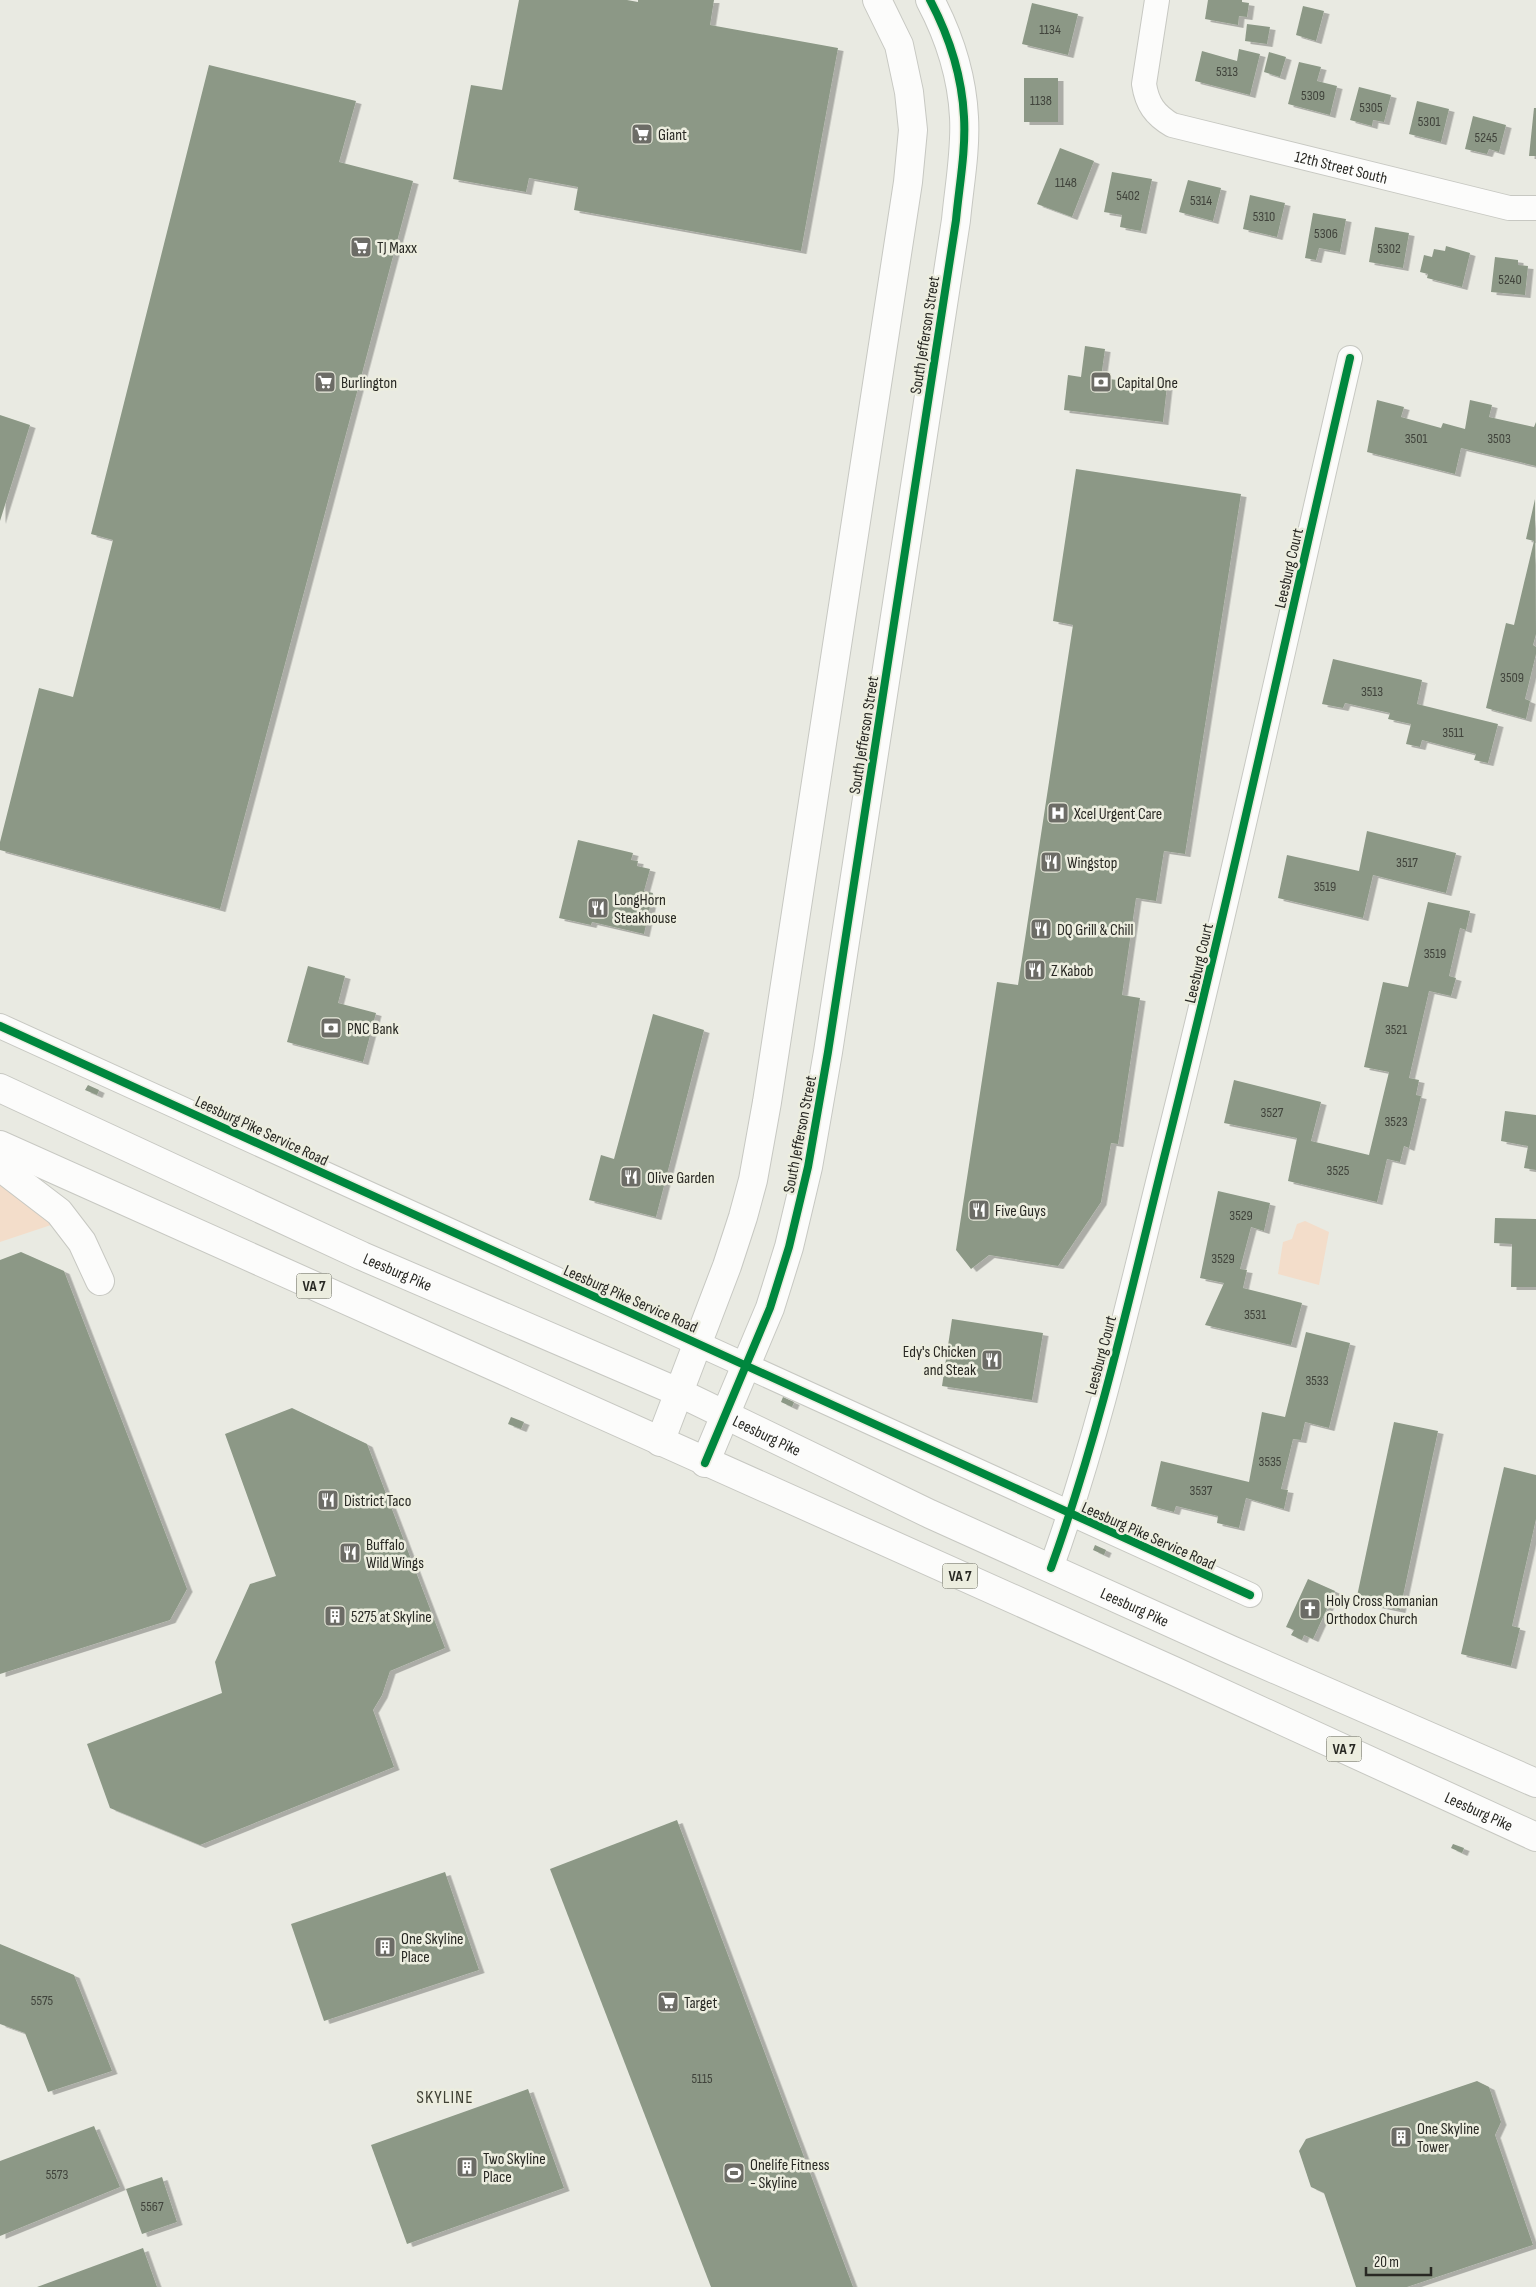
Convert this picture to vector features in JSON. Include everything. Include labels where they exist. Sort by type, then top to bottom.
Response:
[{"type":"main road","points":[[660,1442],[727,1266],[743,1217],[754,1170],[908,182],[913,130],[909,92],[899,45],[877,0]]},
{"type":"main road","name":"South Jefferson Street","points":[[705,1463],[770,1308],[789,1247],[808,1167],[828,1052],[956,220],[964,118],[960,84],[950,46],[930,0]]},
{"type":"main road","name":"Leesburg Pike","points":[[0,1088],[362,1256],[678,1392],[724,1416],[930,1514],[1536,1783]]},
{"type":"main road","name":"Leesburg Pike","points":[[0,1145],[705,1463],[1174,1671],[1536,1836]]},
{"type":"main road","points":[[0,1167],[59,1212],[82,1242],[100,1281]]},
{"type":"main road","points":[[1445,1796],[1507,1835],[1536,1857]]},
{"type":"street","name":"12th Street South","points":[[1157,0],[1144,84],[1146,97],[1152,109],[1172,125],[1509,208],[1536,208]]},
{"type":"street","name":"Leesburg Court","points":[[1050,1568],[1070,1514],[1110,1373],[1200,1016],[1350,358]]},
{"type":"street","name":"Leesburg Pike Service Road","points":[[0,1026],[1250,1596]]},
{"type":"shaded area","points":[[0,1181],[54,1224],[0,1242]]},
{"type":"shaded area","points":[[1305,1221],[1329,1232],[1319,1285],[1278,1274],[1283,1242],[1292,1239],[1297,1224]]},
{"type":"building","name":"Giant","points":[[519,0],[627,0],[638,2],[638,0],[714,0],[710,25],[838,48],[801,251],[574,210],[578,187],[529,178],[526,192],[453,179],[471,85],[502,90]]},
{"type":"building","points":[[1208,0],[1242,0],[1242,2],[1249,3],[1247,17],[1239,16],[1238,25],[1205,19]]},
{"type":"building","points":[[1032,3],[1078,14],[1068,55],[1022,44]]},
{"type":"building","points":[[1303,6],[1324,11],[1316,41],[1296,35]]},
{"type":"building","points":[[1247,24],[1270,27],[1267,44],[1245,41]]},
{"type":"building","points":[[1239,49],[1260,54],[1250,95],[1195,81],[1202,51],[1237,61]]},
{"type":"building","points":[[1269,52],[1286,57],[1280,77],[1264,72]]},
{"type":"building","points":[[1299,62],[1321,67],[1317,81],[1337,86],[1330,115],[1288,104]]},
{"type":"building","points":[[209,65],[356,101],[339,162],[413,181],[220,909],[0,850],[0,842],[39,688],[73,697],[113,540],[91,534]]},
{"type":"building","points":[[1024,78],[1058,78],[1058,122],[1024,122]]},
{"type":"building","points":[[1359,87],[1391,95],[1384,122],[1373,120],[1372,126],[1350,120]]},
{"type":"building","points":[[1417,101],[1449,109],[1441,142],[1409,134]]},
{"type":"building","points":[[1534,108],[1536,108],[1536,156],[1529,156]]},
{"type":"building","points":[[1473,116],[1506,125],[1499,152],[1489,149],[1487,154],[1465,149]]},
{"type":"building","points":[[1060,148],[1094,161],[1072,217],[1037,204]]},
{"type":"building","points":[[1112,172],[1152,179],[1141,231],[1120,227],[1122,215],[1104,212]]},
{"type":"building","points":[[1188,180],[1221,188],[1213,221],[1179,212]]},
{"type":"building","points":[[1250,195],[1285,203],[1277,237],[1243,229]]},
{"type":"building","points":[[1313,213],[1346,219],[1340,252],[1319,248],[1316,260],[1305,258]]},
{"type":"building","points":[[1375,227],[1409,233],[1403,268],[1369,262]]},
{"type":"building","points":[[1446,246],[1470,253],[1462,287],[1427,278],[1428,274],[1420,272],[1424,255],[1432,257],[1434,249],[1445,251]]},
{"type":"building","points":[[1495,257],[1518,260],[1518,265],[1528,266],[1525,295],[1491,292]]},
{"type":"building","name":"Capital One","points":[[1085,346],[1105,349],[1101,378],[1167,386],[1163,422],[1064,410],[1068,375],[1081,377]]},
{"type":"building","points":[[1377,400],[1404,407],[1401,417],[1441,428],[1443,423],[1465,429],[1470,400],[1492,405],[1489,417],[1534,427],[1536,422],[1536,466],[1461,448],[1455,474],[1367,452]]},
{"type":"building","points":[[0,415],[30,425],[0,521]]},
{"type":"building","points":[[1076,469],[1241,494],[1185,854],[1164,851],[1156,901],[1136,898],[1122,995],[1140,998],[1118,1144],[1111,1143],[1101,1202],[1058,1266],[989,1255],[971,1269],[956,1250],[997,982],[1018,985],[1073,625],[1053,621]]},
{"type":"building","points":[[1535,499],[1536,634],[1533,645],[1536,647],[1536,654],[1525,699],[1530,701],[1526,719],[1486,708],[1506,623],[1514,625],[1534,541],[1526,539]]},
{"type":"building","points":[[1333,659],[1422,680],[1417,704],[1498,724],[1488,763],[1474,760],[1476,754],[1422,740],[1420,747],[1406,744],[1411,724],[1388,719],[1390,713],[1345,703],[1343,708],[1322,704]]},
{"type":"building","points":[[1367,831],[1456,853],[1446,893],[1373,875],[1363,918],[1278,898],[1287,855],[1359,871]]},
{"type":"building","points":[[578,840],[633,853],[631,860],[638,861],[637,866],[650,869],[644,891],[653,893],[644,934],[592,922],[591,925],[559,918]]},
{"type":"building","points":[[1428,902],[1470,911],[1466,930],[1460,928],[1449,976],[1456,978],[1451,996],[1429,991],[1409,1078],[1419,1080],[1416,1095],[1421,1096],[1409,1148],[1404,1146],[1400,1162],[1387,1159],[1377,1202],[1288,1181],[1297,1138],[1224,1123],[1234,1080],[1321,1102],[1311,1141],[1369,1155],[1389,1072],[1364,1067],[1383,982],[1408,987]]},
{"type":"building","name":"PNC Bank","points":[[308,966],[345,976],[338,1003],[376,1013],[363,1062],[287,1042]]},
{"type":"building","points":[[653,1014],[704,1030],[656,1217],[589,1200],[601,1155],[614,1159]]},
{"type":"building","points":[[88,1085],[99,1090],[97,1095],[85,1090]]},
{"type":"building","points":[[1505,1111],[1536,1115],[1536,1170],[1524,1168],[1528,1146],[1501,1141]]},
{"type":"building","points":[[1218,1191],[1270,1203],[1264,1231],[1251,1227],[1240,1269],[1247,1270],[1243,1288],[1302,1303],[1291,1345],[1205,1325],[1224,1283],[1200,1278]]},
{"type":"building","points":[[1495,1218],[1536,1219],[1536,1287],[1511,1287],[1512,1244],[1494,1243]]},
{"type":"building","points":[[21,1252],[64,1271],[187,1589],[170,1620],[0,1674],[0,1260]]},
{"type":"building","name":"Edy's Chicken and Steak","points":[[952,1319],[1043,1333],[1032,1400],[942,1386]]},
{"type":"building","points":[[1306,1332],[1350,1343],[1329,1428],[1305,1422],[1301,1440],[1293,1439],[1281,1489],[1288,1490],[1284,1509],[1246,1498],[1239,1528],[1217,1523],[1218,1516],[1176,1506],[1174,1512],[1151,1506],[1161,1461],[1249,1482],[1262,1412],[1285,1417]]},
{"type":"building","points":[[783,1397],[794,1402],[792,1407],[781,1402]]},
{"type":"building","name":"5275 at Skyline","points":[[292,1408],[367,1444],[445,1648],[390,1671],[382,1695],[373,1710],[394,1767],[200,1845],[110,1808],[87,1744],[222,1693],[215,1662],[250,1584],[276,1576],[225,1434]]},
{"type":"building","points":[[511,1417],[524,1422],[521,1429],[508,1424]]},
{"type":"building","points":[[1394,1422],[1438,1431],[1400,1610],[1356,1601]]},
{"type":"building","points":[[1504,1467],[1536,1475],[1536,1519],[1512,1626],[1520,1628],[1511,1666],[1461,1654]]},
{"type":"building","points":[[1095,1545],[1106,1550],[1104,1555],[1093,1550]]},
{"type":"building","name":"Holy Cross Romanian Orthodox Church","points":[[1308,1579],[1335,1591],[1313,1639],[1304,1635],[1302,1640],[1291,1635],[1294,1630],[1286,1627]]},
{"type":"building","points":[[677,1820],[853,2287],[711,2287],[550,1869]]},
{"type":"building","points":[[1453,1844],[1464,1848],[1462,1853],[1451,1848]]},
{"type":"building","name":"One Skyline Place","points":[[445,1872],[479,1970],[324,2021],[291,1924]]},
{"type":"building","points":[[0,1944],[74,1975],[112,2071],[48,2092],[25,2033],[0,2024]]},
{"type":"building","points":[[1477,2081],[1489,2087],[1501,2122],[1495,2135],[1533,2245],[1407,2287],[1356,2287],[1324,2193],[1311,2187],[1299,2151],[1306,2139]]},
{"type":"building","name":"Two Skyline Place","points":[[528,2089],[564,2188],[407,2244],[371,2145]]},
{"type":"building","points":[[94,2126],[120,2187],[0,2236],[0,2161]]},
{"type":"building","points":[[162,2177],[177,2222],[142,2234],[126,2189]]},
{"type":"building","points":[[143,2248],[157,2287],[37,2287]]},
{"type":"cycle path","points":[[705,1463],[770,1308],[789,1247],[808,1167],[828,1052],[956,220],[964,143],[963,102],[949,42],[930,0]]},
{"type":"cycle path","points":[[1051,1568],[1099,1416],[1139,1261],[1213,958],[1350,358]]},
{"type":"cycle path","points":[[0,1026],[1250,1595]]},
{"type":"place","name":"Giant","points":[[642,134]]},
{"type":"place","name":"TJ Maxx","points":[[361,247]]},
{"type":"place","name":"Burlington","points":[[325,382]]},
{"type":"place","name":"Capital One","points":[[1101,382]]},
{"type":"place","name":"Xcel Urgent Care","points":[[1058,813]]},
{"type":"place","name":"Wingstop","points":[[1051,862]]},
{"type":"place","name":"LongHorn Steakhouse","points":[[598,908]]},
{"type":"place","name":"DQ Grill & Chill","points":[[1041,929]]},
{"type":"place","name":"Z Kabob","points":[[1035,970]]},
{"type":"place","name":"PNC Bank","points":[[331,1028]]},
{"type":"place","name":"Olive Garden","points":[[631,1177]]},
{"type":"place","name":"Five Guys","points":[[979,1210]]},
{"type":"place","name":"Edy's Chicken and Steak","points":[[992,1360]]},
{"type":"place","name":"District Taco","points":[[328,1500]]},
{"type":"place","name":"Buffalo Wild Wings","points":[[350,1553]]},
{"type":"place","name":"Holy Cross Romanian Orthodox Church","points":[[1310,1609]]},
{"type":"place","name":"5275 at Skyline","points":[[335,1616]]},
{"type":"place","name":"One Skyline Place","points":[[385,1947]]},
{"type":"place","name":"Target","points":[[668,2002]]},
{"type":"place","name":"One Skyline Tower","points":[[1401,2137]]},
{"type":"place","name":"Two Skyline Place","points":[[467,2167]]},
{"type":"place","name":"Onelife Fitness - Skyline","points":[[734,2173]]},
{"type":"district","name":"SKYLINE","points":[[445,2097]]}]
